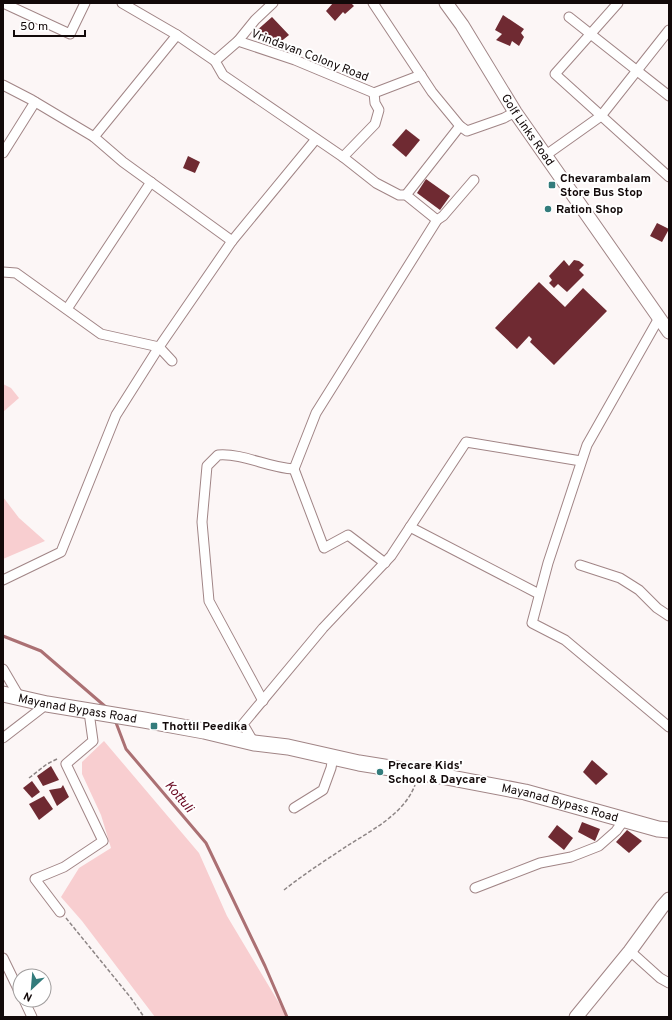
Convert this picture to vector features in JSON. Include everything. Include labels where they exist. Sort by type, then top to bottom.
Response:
[{"type":"main road","name":"Golf Links Road","points":[[446,3],[462,24],[515,112],[669,332]]},
{"type":"main road","name":"Mayanad Bypass Road","points":[[3,694],[90,712],[204,731],[254,743],[288,747],[359,763],[525,792],[658,829],[669,830]]},
{"type":"main road","points":[[576,1017],[630,951],[662,907],[669,900]]},
{"type":"street","points":[[3,3],[70,34],[85,3]]},
{"type":"street","points":[[122,3],[177,35],[215,61],[223,75],[343,158],[376,183],[399,195],[406,195],[437,220]]},
{"type":"street","name":"Vrindavan Colony Road","points":[[273,3],[255,20],[238,41],[295,60],[374,93],[421,75]]},
{"type":"street","points":[[373,3],[432,92],[460,126],[467,131],[504,118],[515,112]]},
{"type":"street","points":[[618,3],[555,74],[669,177]]},
{"type":"street","points":[[569,17],[669,96]]},
{"type":"street","points":[[546,155],[601,116],[669,30]]},
{"type":"street","points":[[94,137],[177,35]]},
{"type":"street","points":[[215,61],[238,41]]},
{"type":"street","points":[[3,85],[94,137],[123,162],[232,241]]},
{"type":"street","points":[[343,158],[375,124],[379,110],[375,103],[374,93]]},
{"type":"street","points":[[3,154],[35,102]]},
{"type":"street","points":[[406,195],[460,126]]},
{"type":"street","points":[[3,580],[61,552],[116,415],[159,347],[232,241],[316,139]]},
{"type":"street","points":[[384,563],[348,535],[324,548],[294,469],[316,412],[437,220],[443,216],[474,180]]},
{"type":"street","points":[[67,309],[151,182]]},
{"type":"street","points":[[3,272],[16,272],[101,334],[159,347],[172,361]]},
{"type":"street","points":[[659,318],[587,445],[548,563],[532,623],[565,640],[669,727]]},
{"type":"street","points":[[254,743],[243,724],[323,628],[390,556],[466,442],[581,461]]},
{"type":"street","points":[[263,700],[209,601],[202,522],[207,466],[218,454],[230,454],[284,468],[294,469]]},
{"type":"street","points":[[410,527],[539,594]]},
{"type":"street","points":[[580,565],[620,578],[639,590],[657,608],[669,616]]},
{"type":"street","points":[[3,669],[20,698]]},
{"type":"street","points":[[3,738],[47,704]]},
{"type":"street","points":[[60,912],[35,879],[64,867],[99,844],[66,764],[93,741],[90,712]]},
{"type":"street","points":[[294,808],[323,790],[331,768],[333,757]]},
{"type":"street","points":[[475,888],[540,863],[572,857],[599,846],[616,831],[624,820]]},
{"type":"street","points":[[630,951],[660,978],[669,983]]},
{"type":"street","points":[[3,958],[12,977]]},
{"type":"path","points":[[29,778],[47,764],[57,759],[66,764]]},
{"type":"path","points":[[284,890],[299,877],[384,822],[403,805],[414,788],[419,773]]},
{"type":"path","points":[[60,912],[131,998],[144,1017]]},
{"type":"shaded area","points":[[3,384],[11,388],[19,398],[3,412]]},
{"type":"shaded area","points":[[3,497],[19,518],[45,541],[3,559]]},
{"type":"shaded area","points":[[104,741],[199,853],[227,916],[286,1017],[155,1017],[82,921],[61,897],[79,868],[111,848],[101,815],[82,774],[82,762]]},
{"type":"building","points":[[333,3],[351,3],[354,6],[345,14],[343,12],[335,21],[326,11]]},
{"type":"building","points":[[503,15],[524,29],[521,33],[524,37],[519,46],[512,41],[510,46],[496,40],[502,34],[495,30]]},
{"type":"building","points":[[272,17],[289,35],[274,47],[268,39],[263,41],[255,32]]},
{"type":"building","points":[[406,129],[420,140],[406,157],[392,145]]},
{"type":"building","points":[[188,156],[200,162],[195,173],[183,168]]},
{"type":"building","points":[[426,179],[450,196],[440,210],[417,193]]},
{"type":"building","points":[[657,223],[669,229],[662,242],[650,236]]},
{"type":"building","points":[[564,260],[569,266],[574,260],[579,261],[584,265],[579,270],[584,275],[567,292],[558,284],[554,288],[549,283],[552,280],[549,276]]},
{"type":"building","points":[[539,282],[565,307],[583,288],[607,311],[554,365],[530,342],[532,339],[529,336],[517,349],[495,328]]},
{"type":"building","points":[[592,760],[608,774],[596,785],[583,772]]},
{"type":"building","points":[[51,766],[59,780],[43,786],[37,776]]},
{"type":"building","points":[[32,781],[40,792],[32,798],[23,788]]},
{"type":"building","points":[[63,785],[69,797],[57,806],[49,790],[61,788]]},
{"type":"building","points":[[44,796],[53,809],[39,820],[29,804]]},
{"type":"building","points":[[582,822],[600,829],[595,841],[578,832]]},
{"type":"building","points":[[557,825],[573,838],[564,850],[548,837]]},
{"type":"building","points":[[627,830],[642,841],[629,853],[616,842]]},
{"type":"waterway","name":"Kottuli","points":[[3,636],[41,651],[107,708]]},
{"type":"waterway","name":"Kottuli","points":[[115,720],[126,749],[206,843],[265,966],[287,1017]]},
{"type":"place","name":"Chevarambalam Store Bus Stop","points":[[552,185]]},
{"type":"place","name":"Ration Shop","points":[[548,209]]},
{"type":"place","name":"Thottil Peedika","points":[[154,726]]},
{"type":"place","name":"Precare Kids' School & Daycare","points":[[380,772]]}]
